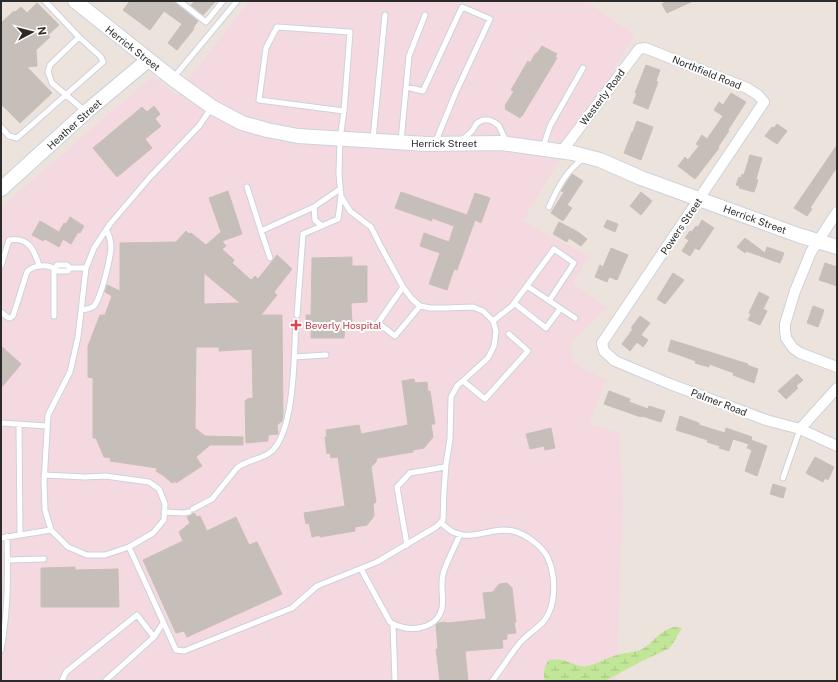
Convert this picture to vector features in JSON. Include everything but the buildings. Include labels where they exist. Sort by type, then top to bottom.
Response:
[{"type":"street","name":"Herrick Street","points":[[75,1],[173,79],[212,107],[242,123],[298,136],[434,144],[508,144],[543,148],[586,156],[600,160],[640,178],[837,247]]},
{"type":"street","name":"Northfield Road","points":[[645,48],[747,88],[758,95],[764,102]]},
{"type":"street","name":"Westerly Road","points":[[562,151],[634,55],[639,49],[645,48]]},
{"type":"street","name":"Heather Street","points":[[1,189],[86,112],[148,60]]},
{"type":"street","name":"Powers Street","points":[[604,351],[602,343],[764,102]]},
{"type":"street","points":[[837,212],[811,252],[795,291],[785,324],[786,338],[793,348],[800,353],[837,367]]},
{"type":"street","name":"Palmer Road","points":[[604,351],[615,361],[670,384],[766,420],[800,429],[837,446]]},
{"type":"street","points":[[800,429],[837,388]]},
{"type":"lane","points":[[1,127],[9,136],[17,138],[103,62],[101,57],[79,37],[45,1]]},
{"type":"lane","points":[[179,1],[206,22],[223,1]]},
{"type":"lane","points":[[173,79],[237,2]]},
{"type":"lane","points":[[406,87],[423,92],[462,7],[490,19],[434,144]]},
{"type":"lane","points":[[401,142],[409,56],[425,14]]},
{"type":"lane","points":[[373,140],[385,15]]},
{"type":"lane","points":[[297,315],[303,234],[338,219],[341,196],[339,174],[340,139],[344,111],[350,32],[277,28],[266,48],[260,100],[344,111]]},
{"type":"lane","points":[[79,37],[50,65],[48,72],[52,83],[86,112]]},
{"type":"lane","points":[[543,148],[550,126],[583,68]]},
{"type":"lane","points":[[44,475],[85,477],[105,476],[149,482],[159,489],[165,504],[164,520],[153,533],[129,547],[105,555],[87,555],[68,547],[51,530],[45,510],[44,475],[48,415],[70,372],[82,310],[86,268],[94,248],[106,230],[150,177],[199,126],[212,107]]},
{"type":"lane","points":[[460,144],[477,123],[483,120],[488,120],[499,126],[508,144]]},
{"type":"lane","points":[[549,207],[558,187],[572,166],[586,156]]},
{"type":"lane","points":[[247,187],[270,258]]},
{"type":"lane","points":[[261,231],[314,207],[340,189]]},
{"type":"lane","points":[[129,547],[176,650],[184,651],[292,608],[317,586],[376,562],[436,527],[443,520],[445,468],[450,439],[451,397],[457,386],[488,358],[494,346],[496,330],[493,321],[483,311],[473,307],[430,308],[420,306],[412,299],[403,287],[371,227],[350,211],[341,196]]},
{"type":"lane","points":[[314,207],[315,220],[322,226]]},
{"type":"lane","points":[[82,310],[89,309],[94,305],[99,297],[111,248],[111,242],[106,230]]},
{"type":"lane","points":[[1,266],[9,240],[16,239],[23,241],[30,246],[35,252],[39,266]]},
{"type":"lane","points":[[493,321],[514,303],[554,249],[574,263],[549,301]]},
{"type":"lane","points":[[1,312],[10,318],[13,316],[27,272],[30,268],[39,266],[54,268],[58,271],[68,271],[70,268],[86,268]]},
{"type":"lane","points":[[54,268],[54,316]]},
{"type":"lane","points":[[526,286],[575,318]]},
{"type":"lane","points":[[403,287],[378,322],[395,336],[420,306]]},
{"type":"lane","points":[[514,303],[546,328],[560,309]]},
{"type":"lane","points":[[164,512],[184,513],[212,499],[237,468],[242,464],[263,457],[273,450],[282,435],[288,419],[296,322]]},
{"type":"lane","points":[[463,381],[485,399],[528,351],[509,334]]},
{"type":"lane","points":[[294,357],[326,355]]},
{"type":"lane","points":[[1,422],[47,426]]},
{"type":"lane","points":[[19,424],[20,534]]},
{"type":"lane","points":[[783,478],[800,429]]},
{"type":"lane","points":[[407,545],[397,488],[410,472],[445,468]]},
{"type":"lane","points":[[441,523],[454,532],[469,536],[497,530],[512,530],[526,536],[537,544],[546,556],[552,574],[554,590],[550,607],[544,620],[519,643],[492,681]]},
{"type":"lane","points":[[1,538],[51,530]]},
{"type":"lane","points":[[360,569],[387,618],[393,625],[410,629],[425,627],[437,618],[442,609],[441,588],[443,574],[460,534]]},
{"type":"lane","points":[[1,650],[6,614],[8,560],[7,536]]},
{"type":"lane","points":[[8,560],[44,559]]},
{"type":"lane","points":[[62,681],[66,672],[137,615],[154,637]]},
{"type":"lane","points":[[105,681],[154,637],[163,623]]},
{"type":"lane","points":[[393,625],[395,681]]},
{"type":"shaded area","name":"Beverly Hospital","points":[[249,1],[586,1],[635,35],[523,221],[589,256],[573,283],[607,308],[573,342],[571,352],[574,362],[584,369],[606,379],[590,424],[620,433],[623,504],[617,681],[1,681],[1,207],[153,76],[176,95]]},
{"type":"green space","points":[[669,628],[682,628],[668,649],[605,681],[545,681],[544,670],[549,660],[555,659],[579,666],[588,666],[617,655],[641,650]]},
{"type":"place","name":"Beverly Hospital","points":[[296,325]]}]
